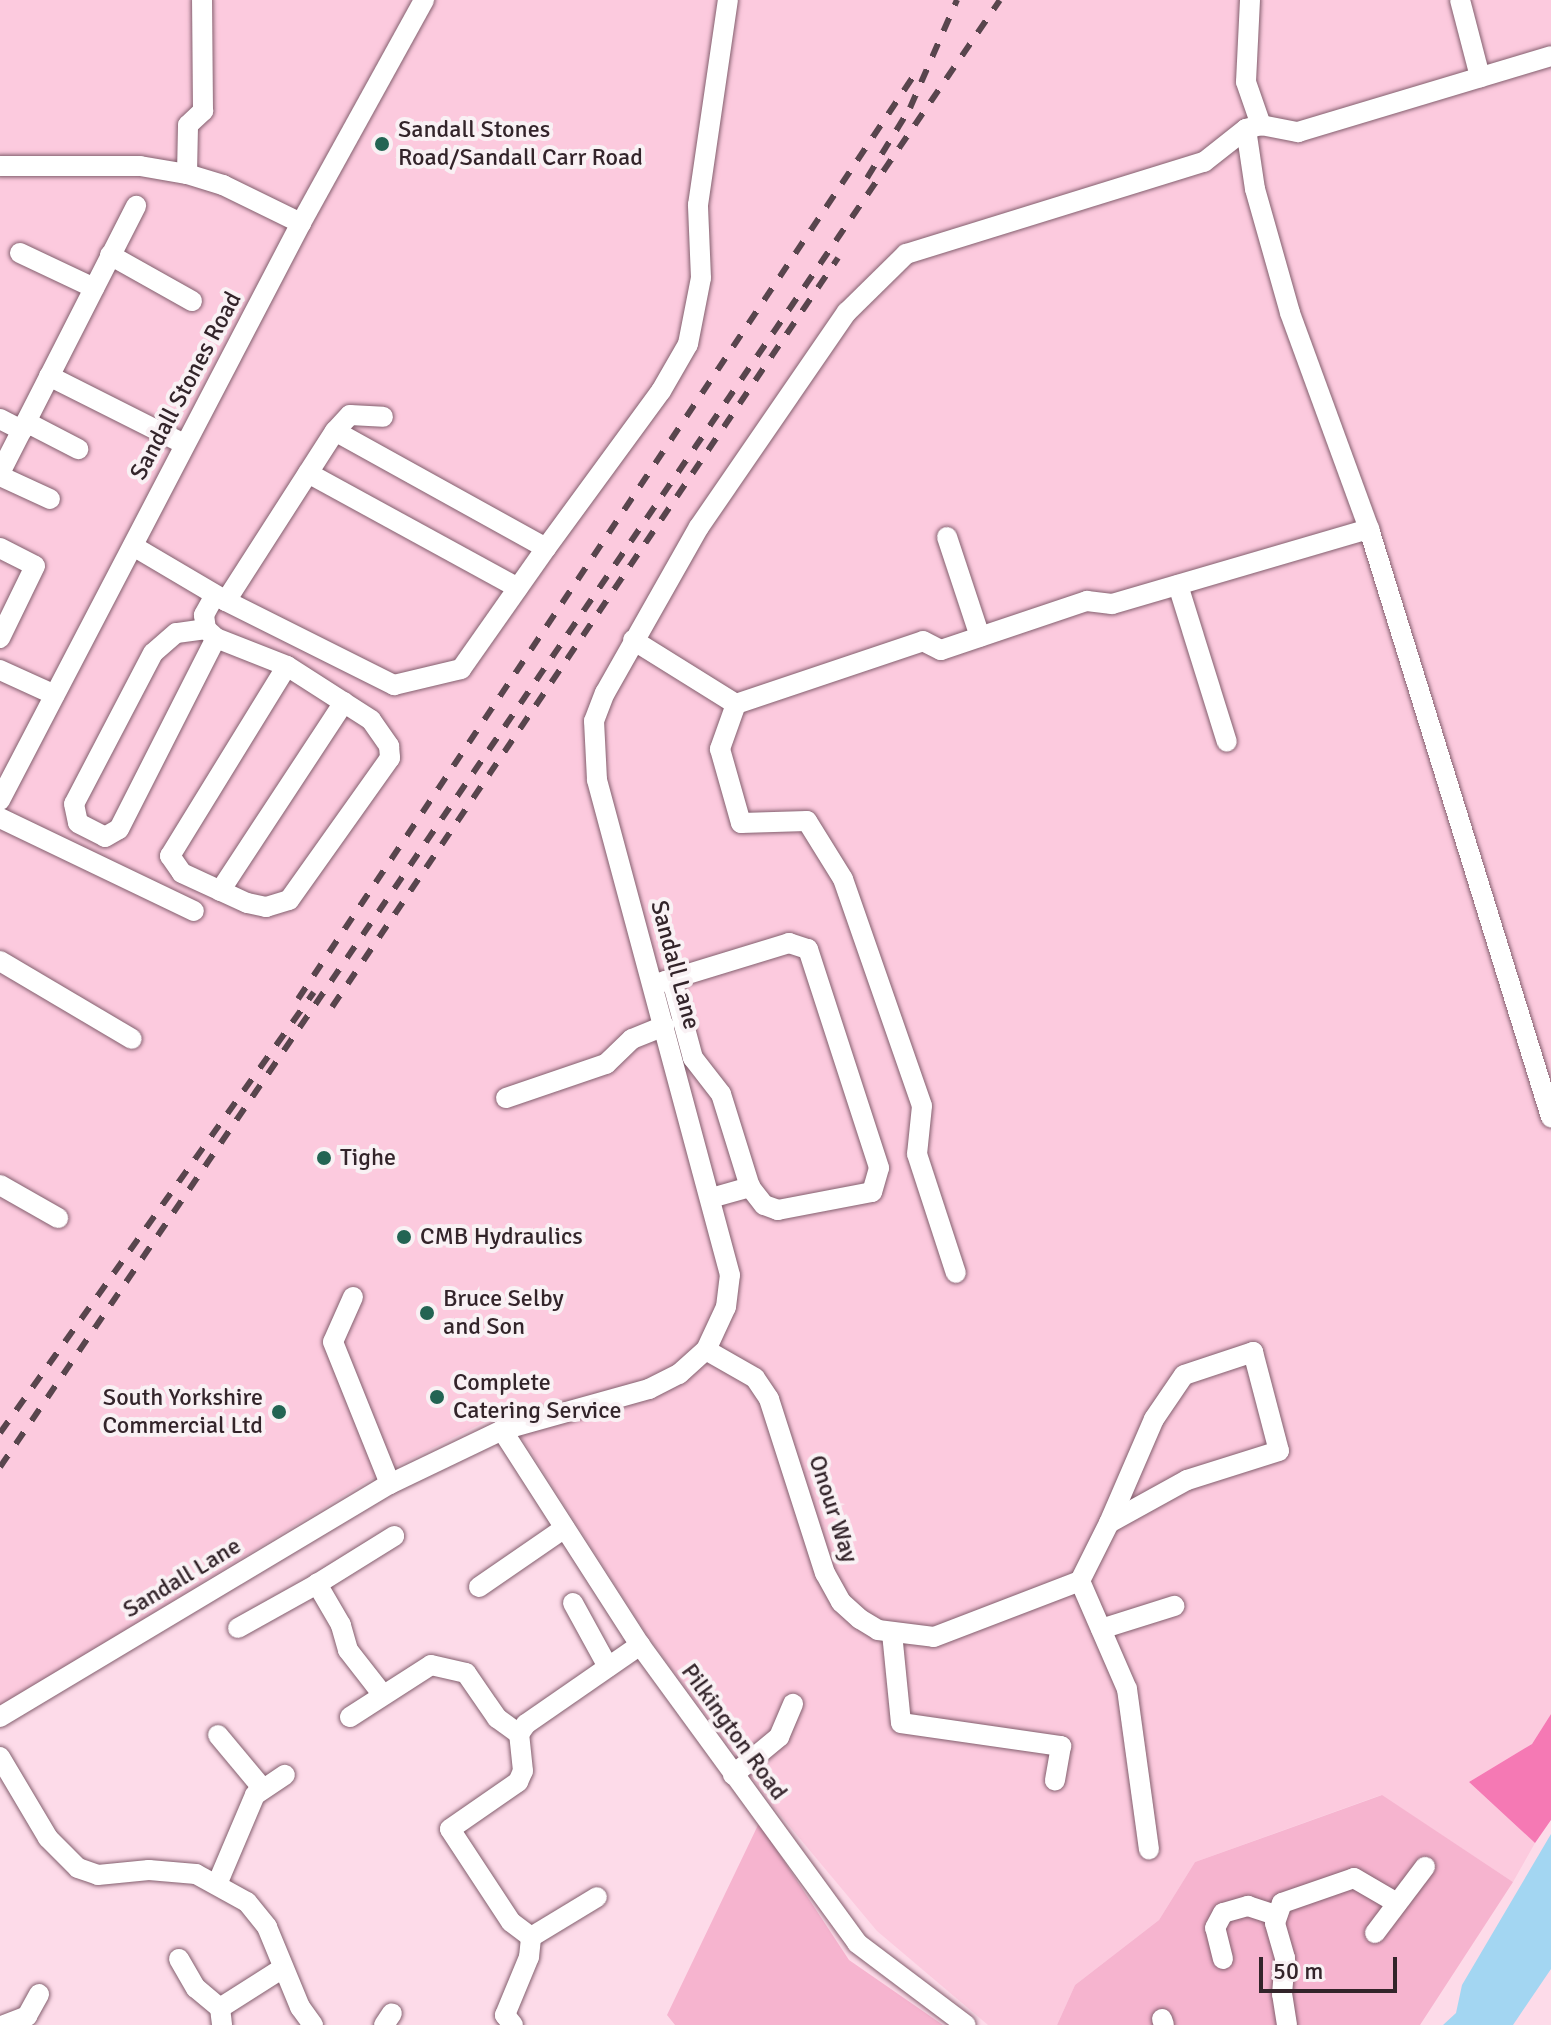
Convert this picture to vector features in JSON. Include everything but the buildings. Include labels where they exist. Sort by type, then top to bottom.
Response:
[{"type":"street","points":[[187,174],[188,125],[203,111],[202,0]]},
{"type":"street","name":"Sandall Stones Road","points":[[0,800],[301,223],[424,0]]},
{"type":"street","points":[[133,546],[220,598],[394,685],[461,669],[661,391],[688,344],[701,278],[700,189],[728,0]]},
{"type":"street","points":[[1250,0],[1246,82],[1254,127],[1255,189],[1290,313],[1369,529],[1551,1117]]},
{"type":"street","points":[[1460,0],[1480,77]]},
{"type":"street","points":[[1254,127],[1298,132],[1551,56]]},
{"type":"street","name":"Sandall Lane","points":[[0,1717],[390,1484],[502,1430],[649,1389],[679,1374],[706,1350],[726,1307],[730,1275],[664,1026],[662,982],[593,754],[594,721],[633,640],[699,527],[847,312],[906,254],[1204,162],[1254,127]]},
{"type":"street","points":[[0,166],[140,166],[187,174],[223,185],[301,223]]},
{"type":"street","points":[[50,499],[0,475],[136,206]]},
{"type":"street","points":[[20,253],[94,288]]},
{"type":"street","points":[[110,255],[192,301]]},
{"type":"street","points":[[49,376],[184,444]]},
{"type":"street","points":[[287,666],[170,856],[182,873],[220,891],[266,907],[289,900],[390,758],[384,735],[344,702],[287,666],[211,634],[176,633],[153,653],[74,804],[78,823],[105,837],[119,829],[211,634],[204,615],[220,598],[335,431],[350,415],[383,417]]},
{"type":"street","points":[[0,419],[78,449]]},
{"type":"street","points":[[335,431],[546,548]]},
{"type":"street","points":[[308,473],[518,588]]},
{"type":"street","points":[[736,704],[923,641],[941,650],[1087,601],[1112,604],[1369,529]]},
{"type":"street","points":[[947,537],[980,637]]},
{"type":"street","points":[[0,548],[35,566],[0,638]]},
{"type":"street","points":[[1178,585],[1227,742]]},
{"type":"street","points":[[633,640],[736,704]]},
{"type":"street","points":[[0,670],[55,695]]},
{"type":"street","points":[[220,891],[344,702]]},
{"type":"street","points":[[736,704],[720,749],[741,823],[807,821],[843,879],[922,1106],[917,1154],[956,1273]]},
{"type":"street","points":[[0,818],[194,911]]},
{"type":"street","points":[[789,943],[802,944],[811,956],[879,1168],[879,1183],[865,1196],[778,1210],[764,1205],[750,1187],[721,1094],[693,1058],[662,982],[789,943]]},
{"type":"street","points":[[0,961],[132,1039]]},
{"type":"street","points":[[506,1098],[606,1064],[632,1039],[664,1026]]},
{"type":"street","points":[[0,1185],[58,1218]]},
{"type":"street","points":[[711,1198],[750,1187]]},
{"type":"street","points":[[353,1297],[333,1342],[390,1484]]},
{"type":"street","name":"Onour Way","points":[[706,1350],[755,1378],[769,1399],[825,1573],[841,1602],[860,1619],[892,1633],[934,1637],[1080,1581]]},
{"type":"street","points":[[1109,1523],[1187,1480],[1279,1451],[1253,1352],[1184,1375],[1154,1419],[1080,1581],[1127,1689],[1149,1850]]},
{"type":"street","name":"Pilkington Road","points":[[502,1430],[640,1645],[857,1943],[943,2018],[966,2025]]},
{"type":"street","points":[[479,1587],[565,1528]]},
{"type":"street","points":[[238,1628],[394,1536]]},
{"type":"street","points":[[317,1584],[341,1625],[348,1650],[383,1695]]},
{"type":"street","points":[[573,1603],[608,1667]]},
{"type":"street","points":[[1101,1629],[1174,1606]]},
{"type":"street","points":[[892,1633],[901,1723],[1061,1746],[1055,1780]]},
{"type":"street","points":[[531,1937],[506,1916],[450,1829],[518,1782],[523,1771],[519,1734],[526,1724],[640,1645]]},
{"type":"street","points":[[350,1717],[425,1667],[460,1670],[503,1725],[519,1734]]},
{"type":"street","points":[[733,1775],[779,1737],[793,1704]]},
{"type":"street","points":[[218,1735],[263,1789]]},
{"type":"street","points":[[0,1757],[48,1838],[78,1868],[98,1875],[176,1870],[218,1882],[247,1902],[267,1927],[283,1968],[313,2025]]},
{"type":"street","points":[[218,1882],[263,1789],[285,1775]]},
{"type":"street","points":[[1375,1933],[1425,1867]]},
{"type":"street","points":[[1287,2025],[1282,1994],[1285,1958],[1275,1915],[1287,1899],[1354,1878],[1397,1903]]},
{"type":"street","points":[[531,1937],[597,1897]]},
{"type":"street","points":[[1223,1959],[1215,1928],[1223,1913],[1248,1906],[1275,1915]]},
{"type":"street","points":[[513,2025],[505,2015],[529,1957],[531,1937]]},
{"type":"street","points":[[179,1959],[196,1988],[221,2017],[283,1968]]},
{"type":"street","points":[[4,2025],[27,2016],[39,1994]]},
{"type":"shaded area","points":[[0,0],[1551,0],[1551,1714],[1532,1744],[1469,1782],[1535,1843],[1513,1882],[1381,1795],[1195,1862],[1159,1920],[1075,1985],[1057,2025],[988,2025],[877,1931],[771,1804],[647,1635],[505,1412],[369,1480],[0,1707]]},
{"type":"shaded area","points":[[1551,1714],[1551,1820],[1535,1843],[1469,1782],[1532,1744]]},
{"type":"shaded area","points":[[1382,1795],[1513,1882],[1420,2025],[1057,2025],[1075,1985],[1159,1920],[1195,1862]]},
{"type":"shaded area","points":[[759,1823],[849,1960],[943,2025],[675,2025],[667,2015]]},
{"type":"water","points":[[1551,1834],[1551,1969],[1513,2025],[1443,2025],[1456,2013],[1462,1985]]},
{"type":"railway","points":[[867,178],[910,108],[957,0]]},
{"type":"railway","points":[[0,1467],[1000,0]]},
{"type":"railway","points":[[298,999],[917,71]]},
{"type":"railway","points":[[332,1007],[838,258]]},
{"type":"railway","points":[[0,1433],[314,992]]},
{"type":"place","name":"Sandall Stones Road/Sandall Carr Road","points":[[382,144]]},
{"type":"place","name":"Tighe","points":[[324,1158]]},
{"type":"place","name":"CMB Hydraulics","points":[[404,1237]]},
{"type":"place","name":"Bruce Selby and Son","points":[[427,1313]]},
{"type":"place","name":"Complete Catering Service","points":[[437,1397]]},
{"type":"place","name":"South Yorkshire Commercial Ltd","points":[[279,1412]]}]
